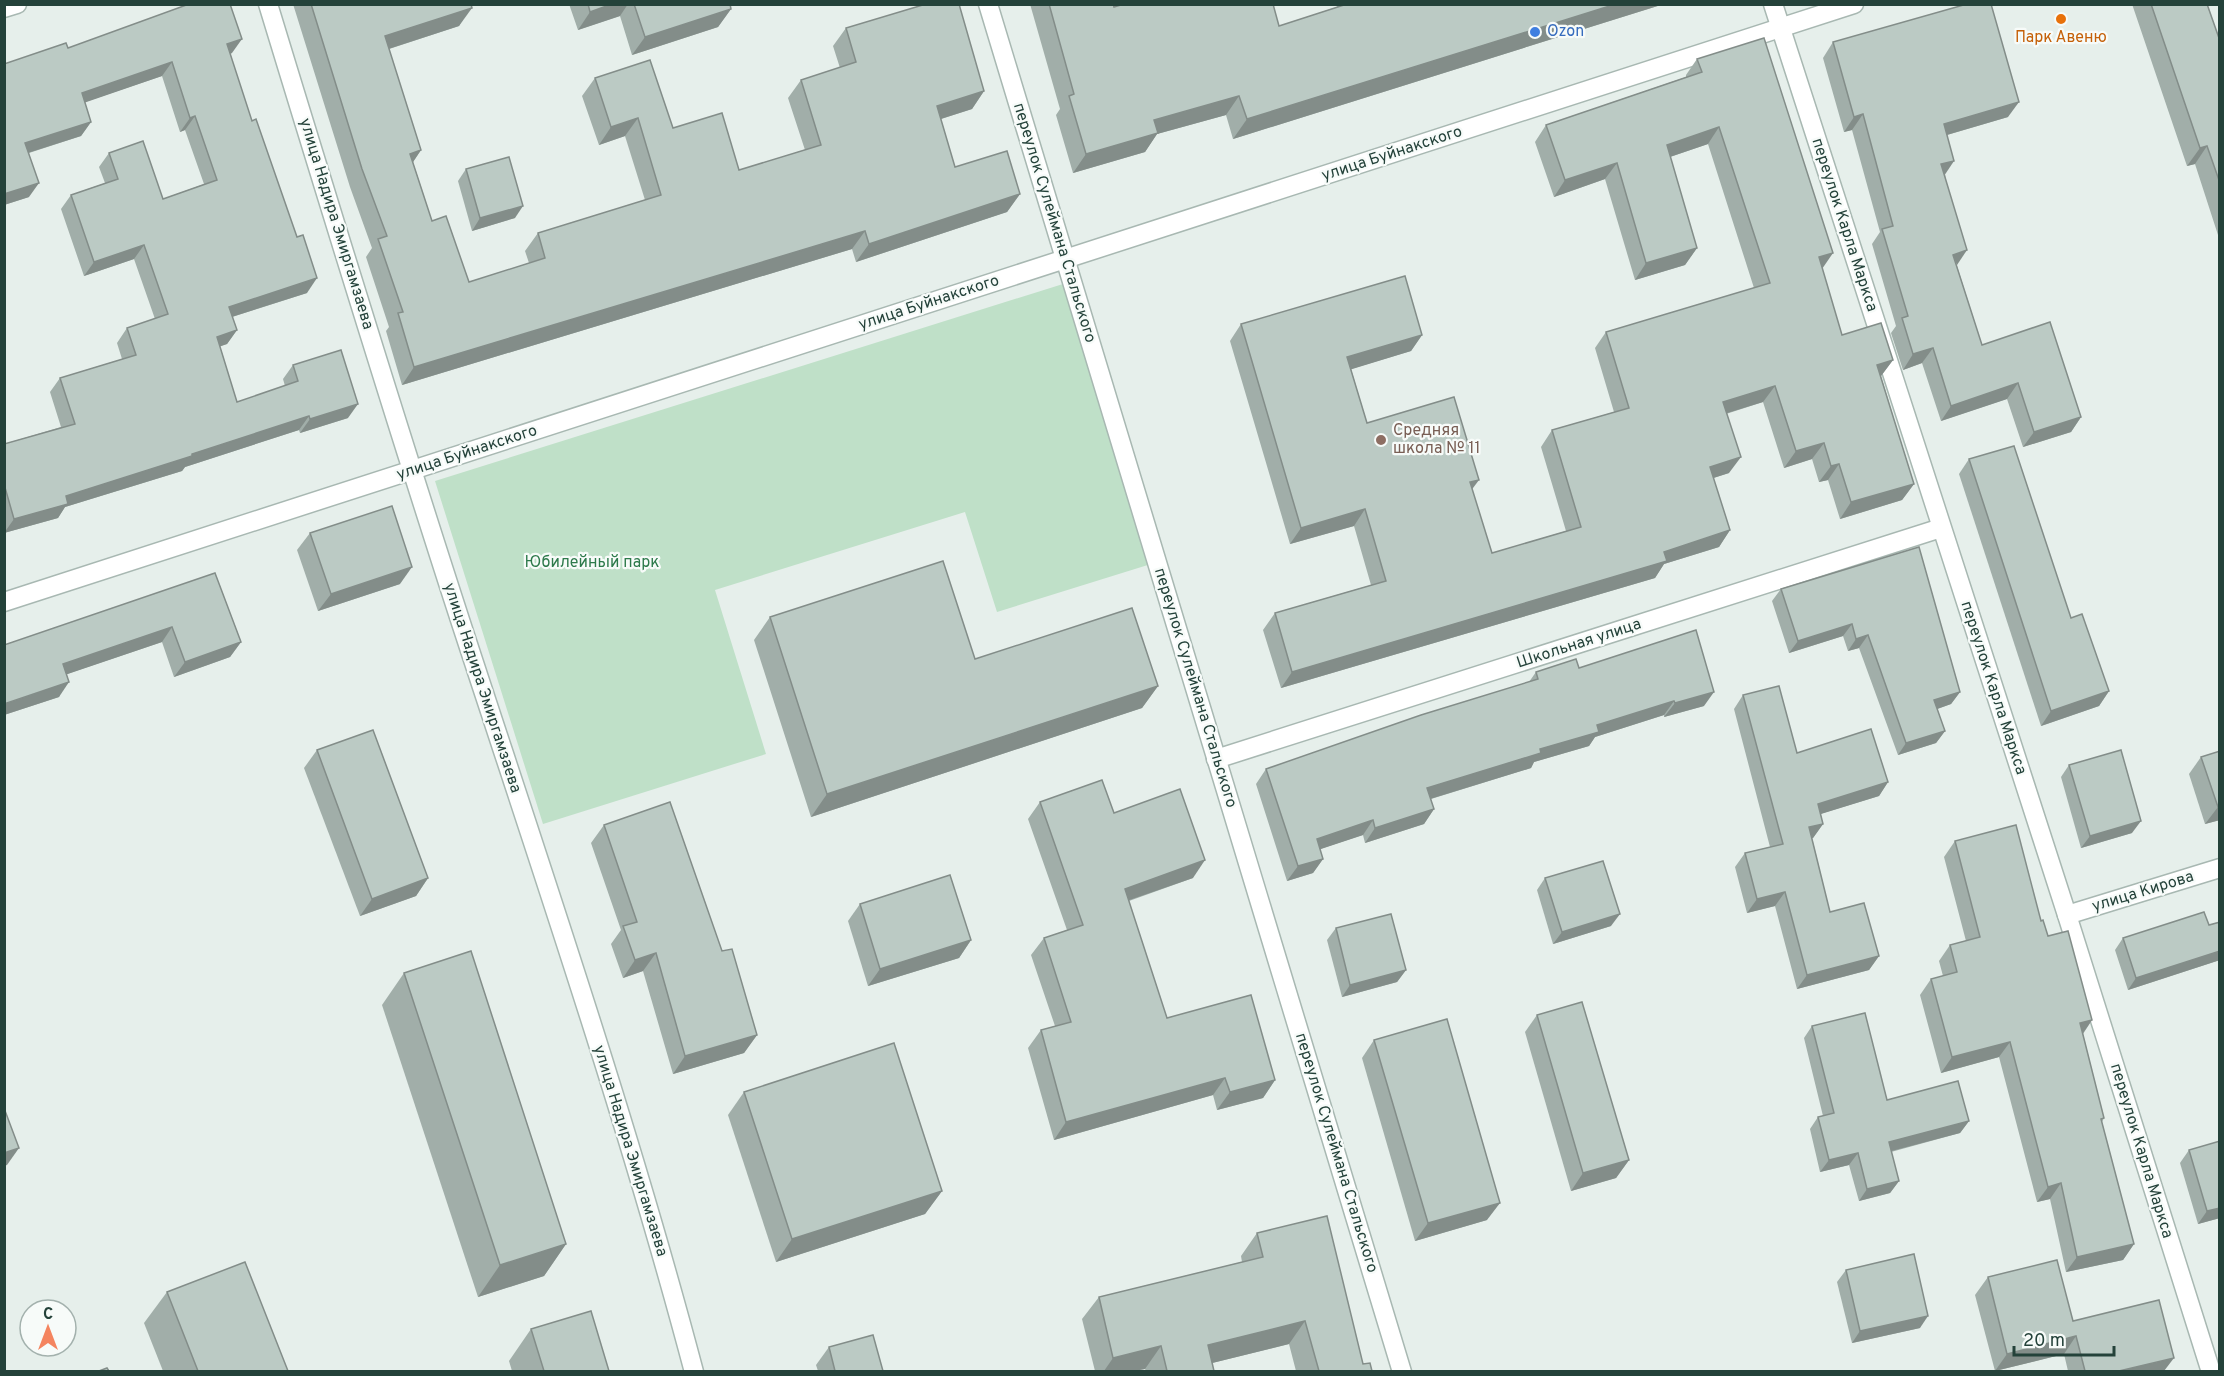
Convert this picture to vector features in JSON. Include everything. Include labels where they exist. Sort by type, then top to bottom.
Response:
[{"type":"street","points":[[4,9],[17,4]]},
{"type":"street","name":"улица Надира Эмиргамзаева","points":[[268,4],[411,471],[582,993],[669,1277],[694,1371]]},
{"type":"street","name":"переулок Сулеймана Стальского","points":[[988,4],[1402,1371]]},
{"type":"street","name":"переулок Карла Маркса","points":[[1773,4],[2067,915],[2211,1371]]},
{"type":"street","name":"улица Буйнакского","points":[[4,602],[1854,4]]},
{"type":"street","name":"Школьная улица","points":[[1216,759],[1941,528]]},
{"type":"street","name":"улица Кирова","points":[[2067,915],[2220,868]]},
{"type":"green space","name":"Юбилейный парк","points":[[1063,284],[1151,564],[997,612],[965,512],[715,590],[766,754],[543,824],[435,481]]},
{"type":"building","points":[[189,4],[230,4],[242,39],[227,44],[252,121],[256,119],[297,237],[303,235],[317,278],[229,307],[237,330],[217,337],[237,402],[298,381],[293,365],[341,350],[358,404],[310,419],[309,416],[66,496],[68,504],[14,519],[4,484],[4,444],[75,424],[60,378],[136,355],[127,328],[168,314],[144,245],[94,262],[71,195],[118,179],[109,153],[143,141],[163,199],[217,180],[195,116],[190,118],[172,62],[82,93],[91,122],[25,143],[39,183],[4,194],[4,64],[66,43],[68,48]]},
{"type":"building","points":[[311,4],[471,4],[472,8],[385,36],[421,150],[410,154],[432,221],[446,216],[469,282],[545,258],[538,233],[661,195],[638,118],[611,127],[595,78],[650,60],[673,128],[722,113],[739,170],[821,145],[801,80],[856,62],[846,28],[926,4],[959,4],[984,91],[937,106],[955,167],[1007,151],[1020,194],[869,244],[865,231],[414,367],[398,313],[403,312],[378,239],[387,236],[362,169]]},
{"type":"building","points":[[588,4],[612,4],[590,12]]},
{"type":"building","points":[[634,4],[730,4],[731,9],[645,37]]},
{"type":"building","points":[[1049,4],[1113,4],[1114,7],[1124,4],[1273,4],[1279,26],[1347,4],[1616,4],[1247,119],[1239,96],[1154,120],[1158,133],[1086,154],[1069,96],[1074,94]]},
{"type":"building","points":[[1967,4],[1991,4],[2019,102],[1944,124],[1954,161],[1941,164],[1967,250],[1953,255],[1982,345],[2050,322],[2081,417],[2034,432],[2018,383],[1951,406],[1933,348],[1913,354],[1902,318],[1908,316],[1882,229],[1893,226],[1863,114],[1854,117],[1833,42]]},
{"type":"building","points":[[2151,4],[2207,4],[2220,41],[2220,183],[2207,146],[2200,148]]},
{"type":"building","points":[[1764,38],[1833,253],[1819,257],[1842,335],[1881,323],[1893,360],[1877,365],[1914,484],[1851,502],[1839,464],[1831,466],[1824,443],[1796,451],[1775,386],[1723,402],[1741,457],[1710,467],[1730,530],[1664,552],[1667,561],[1292,672],[1275,613],[1386,581],[1365,509],[1301,528],[1241,324],[1405,276],[1422,335],[1347,357],[1367,423],[1454,397],[1479,480],[1470,482],[1492,553],[1581,527],[1552,430],[1629,408],[1606,332],[1770,283],[1719,127],[1667,145],[1697,248],[1646,263],[1617,163],[1565,180],[1546,125],[1702,72],[1697,59]]},
{"type":"building","points":[[509,157],[523,206],[480,218],[466,169]]},
{"type":"building","points":[[2014,446],[2071,618],[2082,614],[2109,691],[2051,711],[1969,459]]},
{"type":"building","points":[[392,506],[412,567],[331,594],[310,533]]},
{"type":"building","points":[[1919,547],[1960,692],[1934,700],[1945,731],[1906,743],[1868,635],[1856,639],[1852,624],[1798,641],[1781,589]]},
{"type":"building","points":[[943,561],[975,659],[1132,608],[1158,686],[827,794],[770,617]]},
{"type":"building","points":[[215,573],[241,642],[185,662],[172,627],[63,664],[69,682],[4,704],[4,645]]},
{"type":"building","points":[[1696,630],[1714,692],[1675,703],[1674,701],[1597,725],[1599,732],[1540,749],[1541,753],[1427,788],[1434,809],[1375,828],[1373,820],[1317,839],[1323,859],[1298,866],[1266,769],[1421,715],[1538,679],[1536,672],[1576,659],[1579,668]]},
{"type":"building","points":[[1779,686],[1797,753],[1871,729],[1888,782],[1818,804],[1823,824],[1809,827],[1830,912],[1864,903],[1879,956],[1807,975],[1785,892],[1757,899],[1745,853],[1783,844],[1743,695]]},
{"type":"building","points":[[373,730],[428,878],[372,899],[317,750]]},
{"type":"building","points":[[2121,750],[2141,821],[2090,836],[2069,765]]},
{"type":"building","points":[[2220,751],[2220,806],[2218,807],[2201,757]]},
{"type":"building","points":[[1102,780],[1114,813],[1180,789],[1205,860],[1125,889],[1167,1018],[1251,995],[1275,1080],[1230,1092],[1225,1078],[1066,1122],[1041,1030],[1071,1022],[1044,938],[1083,925],[1040,802]]},
{"type":"building","points":[[670,802],[722,951],[732,949],[757,1035],[685,1056],[656,953],[635,960],[623,926],[637,922],[604,825]]},
{"type":"building","points":[[2016,825],[2041,921],[2043,920],[2048,936],[2068,931],[2092,1020],[2080,1023],[2104,1118],[2101,1119],[2134,1244],[2077,1257],[2061,1183],[2048,1187],[2010,1042],[1952,1057],[1931,979],[1957,972],[1950,945],[1980,937],[1955,841]]},
{"type":"building","points":[[1603,861],[1620,914],[1562,932],[1545,878]]},
{"type":"building","points":[[950,875],[971,940],[880,969],[860,904]]},
{"type":"building","points":[[2204,912],[2209,925],[2220,922],[2220,951],[2136,978],[2123,938]]},
{"type":"building","points":[[1391,914],[1406,970],[1350,985],[1336,928]]},
{"type":"building","points":[[471,951],[566,1244],[500,1265],[404,973]]},
{"type":"building","points":[[1582,1002],[1629,1160],[1583,1173],[1537,1015]]},
{"type":"building","points":[[1865,1013],[1887,1100],[1958,1081],[1969,1121],[1889,1142],[1899,1181],[1867,1189],[1858,1153],[1829,1160],[1818,1117],[1834,1113],[1812,1026]]},
{"type":"building","points":[[1447,1019],[1500,1203],[1428,1223],[1374,1040]]},
{"type":"building","points":[[894,1043],[942,1191],[792,1239],[744,1092]]},
{"type":"building","points":[[4,1108],[19,1148],[4,1153]]},
{"type":"building","points":[[2220,1141],[2220,1208],[2207,1211],[2189,1150]]},
{"type":"building","points":[[1327,1216],[1363,1364],[1370,1363],[1372,1371],[1319,1371],[1305,1321],[1208,1345],[1214,1371],[1167,1371],[1161,1346],[1113,1358],[1099,1297],[1263,1257],[1257,1233]]},
{"type":"building","points":[[1914,1254],[1928,1316],[1860,1331],[1846,1270]]},
{"type":"building","points":[[2057,1260],[2073,1321],[2159,1300],[2174,1358],[2119,1371],[2085,1371],[2076,1336],[2007,1354],[1988,1277]]},
{"type":"building","points":[[245,1262],[288,1371],[198,1371],[167,1292]]},
{"type":"building","points":[[591,1311],[609,1371],[544,1371],[531,1329]]},
{"type":"building","points":[[873,1335],[883,1371],[835,1371],[829,1347]]},
{"type":"place","name":"Парк Авеню","points":[[2061,19]]},
{"type":"place","name":"Ozon","points":[[1535,32]]},
{"type":"place","name":"Средняя школа № 11","points":[[1381,440]]}]
